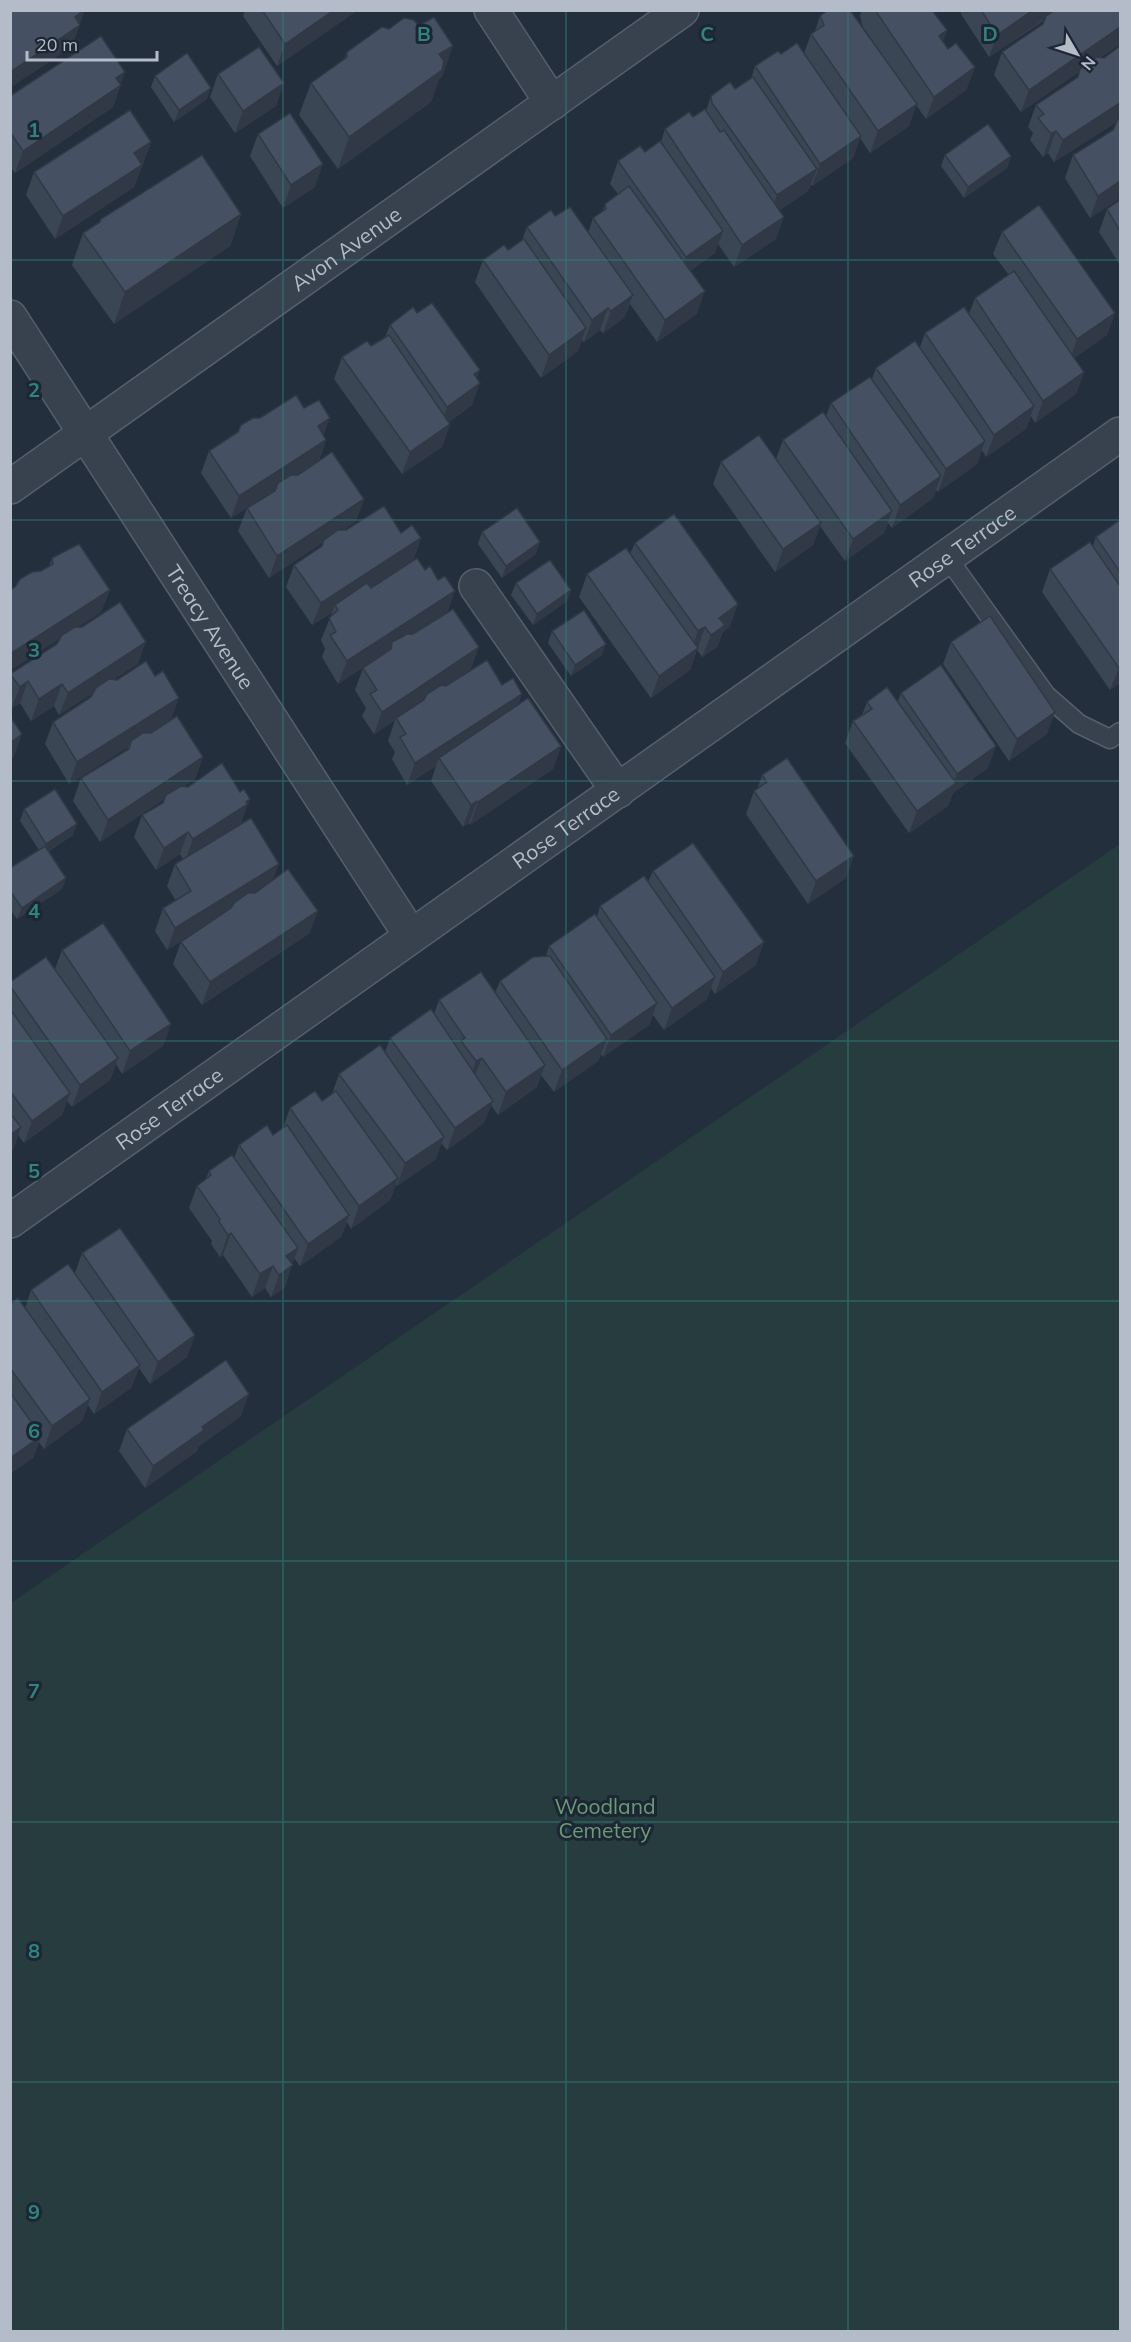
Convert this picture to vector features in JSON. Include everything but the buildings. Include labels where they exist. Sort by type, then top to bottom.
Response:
[{"type":"street","points":[[491,10],[552,103]]},
{"type":"street","name":"Avon Avenue","points":[[10,487],[682,10]]},
{"type":"street","name":"Treacy Avenue","points":[[10,317],[87,432],[411,936]]},
{"type":"street","name":"Rose Terrace","points":[[10,1221],[1120,434]]},
{"type":"street","points":[[477,586],[618,791]]},
{"type":"lane","points":[[947,557],[1046,695],[1079,724],[1110,739],[1120,732]]},
{"type":"green space","name":"Woodland Cemetery","points":[[1120,844],[1120,2331],[11,2331],[11,1603]]}]
